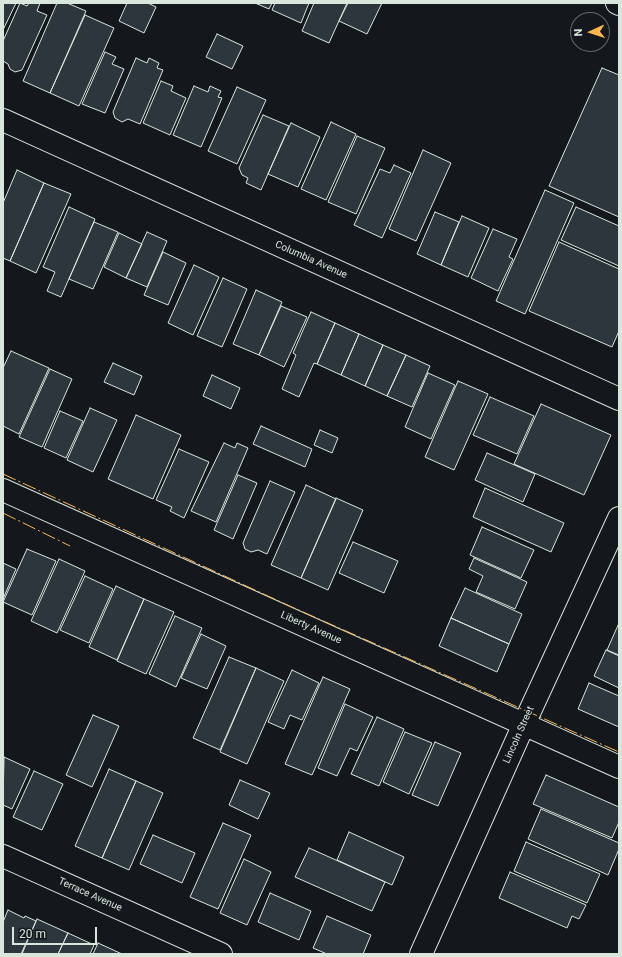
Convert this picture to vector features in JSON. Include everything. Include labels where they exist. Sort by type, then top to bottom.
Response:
[{"type":"street","name":"Columbia Avenue","points":[[3,120],[619,399]]},
{"type":"street","name":"Liberty Avenue","points":[[3,490],[619,767]]},
{"type":"street","name":"Lincoln Street","points":[[421,954],[524,724],[619,518]]},
{"type":"street","name":"Terrace Avenue","points":[[3,856],[221,954]]},
{"type":"building","points":[[3,3],[16,3],[3,30]]},
{"type":"building","points":[[20,3],[27,6],[29,3],[40,3],[37,11],[47,15],[22,70],[15,72],[3,61],[3,41]]},
{"type":"building","points":[[57,3],[67,3],[86,11],[50,93],[23,81]]},
{"type":"building","points":[[127,3],[148,3],[156,7],[144,33],[119,21]]},
{"type":"building","points":[[255,3],[272,3],[269,9]]},
{"type":"building","points":[[275,3],[309,3],[301,23],[272,10]]},
{"type":"building","points":[[314,3],[347,3],[329,43],[302,31]]},
{"type":"building","points":[[348,3],[382,3],[367,34],[339,21]]},
{"type":"building","points":[[85,15],[114,28],[79,106],[50,93]]},
{"type":"building","points":[[217,34],[243,46],[232,69],[206,57]]},
{"type":"building","points":[[105,52],[116,57],[112,64],[124,69],[105,113],[82,104]]},
{"type":"building","points":[[136,58],[147,63],[149,58],[159,63],[157,68],[163,70],[140,124],[128,119],[122,122],[115,118],[113,112]]},
{"type":"building","points":[[602,68],[619,75],[619,217],[549,186]]},
{"type":"building","points":[[161,81],[173,86],[171,91],[186,98],[170,135],[143,123]]},
{"type":"building","points":[[194,86],[208,92],[210,86],[221,91],[218,97],[222,98],[201,147],[173,135]]},
{"type":"building","points":[[237,87],[266,100],[237,164],[208,151]]},
{"type":"building","points":[[263,115],[289,126],[261,190],[246,183],[248,178],[242,175],[239,168]]},
{"type":"building","points":[[331,122],[356,134],[326,200],[301,189]]},
{"type":"building","points":[[291,123],[320,137],[298,187],[268,174]]},
{"type":"building","points":[[357,136],[385,148],[356,214],[328,202]]},
{"type":"building","points":[[423,150],[451,163],[416,241],[389,229]]},
{"type":"building","points":[[394,165],[411,173],[382,238],[354,225],[380,169],[390,173]]},
{"type":"building","points":[[17,170],[44,183],[10,261],[3,258],[3,203]]},
{"type":"building","points":[[44,183],[71,194],[36,273],[10,261]]},
{"type":"building","points":[[545,190],[574,203],[525,314],[496,301]]},
{"type":"building","points":[[69,207],[95,219],[61,297],[47,291],[55,272],[43,267]]},
{"type":"building","points":[[576,207],[619,226],[619,266],[561,240]]},
{"type":"building","points":[[435,212],[459,222],[441,265],[417,254]]},
{"type":"building","points":[[462,216],[489,228],[468,277],[441,265]]},
{"type":"building","points":[[94,222],[118,232],[93,289],[69,279]]},
{"type":"building","points":[[493,229],[517,239],[509,257],[513,259],[498,291],[471,278]]},
{"type":"building","points":[[147,232],[167,241],[147,287],[126,278]]},
{"type":"building","points":[[119,233],[142,244],[126,278],[104,267]]},
{"type":"building","points":[[559,242],[619,269],[619,331],[612,347],[529,311]]},
{"type":"building","points":[[163,252],[186,263],[168,305],[144,295]]},
{"type":"building","points":[[194,265],[219,277],[193,335],[168,323]]},
{"type":"building","points":[[223,278],[247,289],[222,347],[197,336]]},
{"type":"building","points":[[256,290],[282,302],[259,355],[233,344]]},
{"type":"building","points":[[281,306],[307,317],[284,367],[259,355]]},
{"type":"building","points":[[311,312],[335,323],[317,364],[314,363],[299,397],[282,389],[296,355],[293,353]]},
{"type":"building","points":[[335,323],[359,334],[341,375],[317,364]]},
{"type":"building","points":[[359,334],[383,345],[365,386],[341,375]]},
{"type":"building","points":[[383,345],[406,355],[387,396],[365,386]]},
{"type":"building","points":[[11,351],[49,368],[19,434],[3,426],[3,368]]},
{"type":"building","points":[[406,355],[430,366],[412,407],[387,396]]},
{"type":"building","points":[[113,363],[142,376],[134,395],[104,382]]},
{"type":"building","points":[[50,369],[72,379],[42,447],[19,437]]},
{"type":"building","points":[[428,373],[455,385],[431,439],[405,427]]},
{"type":"building","points":[[212,375],[240,388],[231,409],[203,396]]},
{"type":"building","points":[[458,381],[488,394],[454,470],[425,457]]},
{"type":"building","points":[[490,397],[534,416],[517,454],[473,435]]},
{"type":"building","points":[[541,404],[611,435],[584,495],[514,464]]},
{"type":"building","points":[[90,408],[117,420],[93,472],[67,460]]},
{"type":"building","points":[[60,411],[83,421],[66,458],[44,448]]},
{"type":"building","points":[[136,415],[181,435],[153,499],[108,479]]},
{"type":"building","points":[[261,426],[312,449],[305,467],[253,444]]},
{"type":"building","points":[[320,430],[338,438],[332,453],[314,445]]},
{"type":"building","points":[[224,443],[235,448],[237,443],[248,448],[216,522],[191,511]]},
{"type":"building","points":[[179,449],[209,462],[184,518],[170,511],[172,507],[156,500]]},
{"type":"building","points":[[487,453],[535,474],[523,502],[475,480]]},
{"type":"building","points":[[238,475],[257,483],[233,539],[214,530]]},
{"type":"building","points":[[270,481],[295,492],[267,554],[258,550],[251,552],[245,549],[243,543]]},
{"type":"building","points":[[306,485],[336,499],[301,578],[271,565]]},
{"type":"building","points":[[485,488],[564,523],[551,552],[473,517]]},
{"type":"building","points":[[336,498],[363,510],[328,590],[301,578]]},
{"type":"building","points":[[482,527],[534,550],[521,578],[470,555]]},
{"type":"building","points":[[353,542],[398,561],[384,593],[339,573]]},
{"type":"building","points":[[27,549],[56,561],[32,615],[3,602]]},
{"type":"building","points":[[474,558],[527,582],[515,609],[476,592],[483,576],[469,569]]},
{"type":"building","points":[[59,559],[85,571],[57,633],[31,621]]},
{"type":"building","points":[[3,563],[16,569],[3,599]]},
{"type":"building","points":[[85,576],[113,589],[89,643],[60,630]]},
{"type":"building","points":[[116,586],[144,599],[117,660],[89,647]]},
{"type":"building","points":[[465,588],[522,614],[509,644],[451,618]]},
{"type":"building","points":[[144,599],[174,612],[146,674],[117,661]]},
{"type":"building","points":[[175,616],[202,628],[176,687],[149,674]]},
{"type":"building","points":[[451,618],[509,644],[497,672],[439,646]]},
{"type":"building","points":[[619,623],[619,655],[607,650]]},
{"type":"building","points":[[201,634],[226,646],[207,689],[181,678]]},
{"type":"building","points":[[606,650],[619,656],[619,688],[594,676]]},
{"type":"building","points":[[229,657],[256,668],[220,750],[193,738]]},
{"type":"building","points":[[256,668],[284,681],[247,764],[220,752]]},
{"type":"building","points":[[292,670],[319,683],[302,720],[290,715],[284,729],[268,722]]},
{"type":"building","points":[[323,677],[350,689],[312,775],[285,764]]},
{"type":"building","points":[[589,683],[619,696],[619,727],[578,709]]},
{"type":"building","points":[[345,704],[373,717],[357,751],[350,748],[337,776],[318,768]]},
{"type":"building","points":[[93,715],[119,726],[92,787],[66,775]]},
{"type":"building","points":[[377,717],[404,729],[379,786],[351,774]]},
{"type":"building","points":[[405,732],[432,743],[409,794],[383,782]]},
{"type":"building","points":[[435,742],[461,753],[438,806],[412,795]]},
{"type":"building","points":[[4,757],[30,769],[12,809],[3,805]]},
{"type":"building","points":[[109,769],[136,781],[102,858],[75,846]]},
{"type":"building","points":[[34,771],[63,784],[42,830],[13,817]]},
{"type":"building","points":[[546,775],[619,807],[619,822],[612,838],[533,804]]},
{"type":"building","points":[[240,780],[270,793],[258,819],[229,805]]},
{"type":"building","points":[[136,781],[163,793],[129,870],[102,858]]},
{"type":"building","points":[[541,809],[619,843],[619,849],[608,875],[528,839]]},
{"type":"building","points":[[223,823],[251,835],[218,909],[190,897]]},
{"type":"building","points":[[349,832],[404,857],[392,885],[337,860]]},
{"type":"building","points":[[153,835],[195,853],[182,883],[140,864]]},
{"type":"building","points":[[526,842],[600,874],[587,903],[514,871]]},
{"type":"building","points":[[309,848],[385,882],[372,911],[295,877]]},
{"type":"building","points":[[244,859],[271,872],[247,925],[220,913]]},
{"type":"building","points":[[510,872],[586,905],[579,919],[572,916],[567,928],[499,898]]},
{"type":"building","points":[[270,893],[311,911],[299,940],[258,922]]},
{"type":"building","points":[[8,910],[24,918],[25,916],[36,921],[21,954],[3,954],[3,922]]},
{"type":"building","points":[[327,916],[371,935],[363,954],[327,954],[313,948]]},
{"type":"building","points":[[37,919],[68,933],[58,954],[22,954]]},
{"type":"building","points":[[68,933],[94,945],[90,954],[58,954]]},
{"type":"building","points":[[98,943],[122,954],[93,954]]},
{"type":"power","points":[[3,474],[294,608],[619,752]]},
{"type":"power","points":[[3,513],[70,546]]}]
